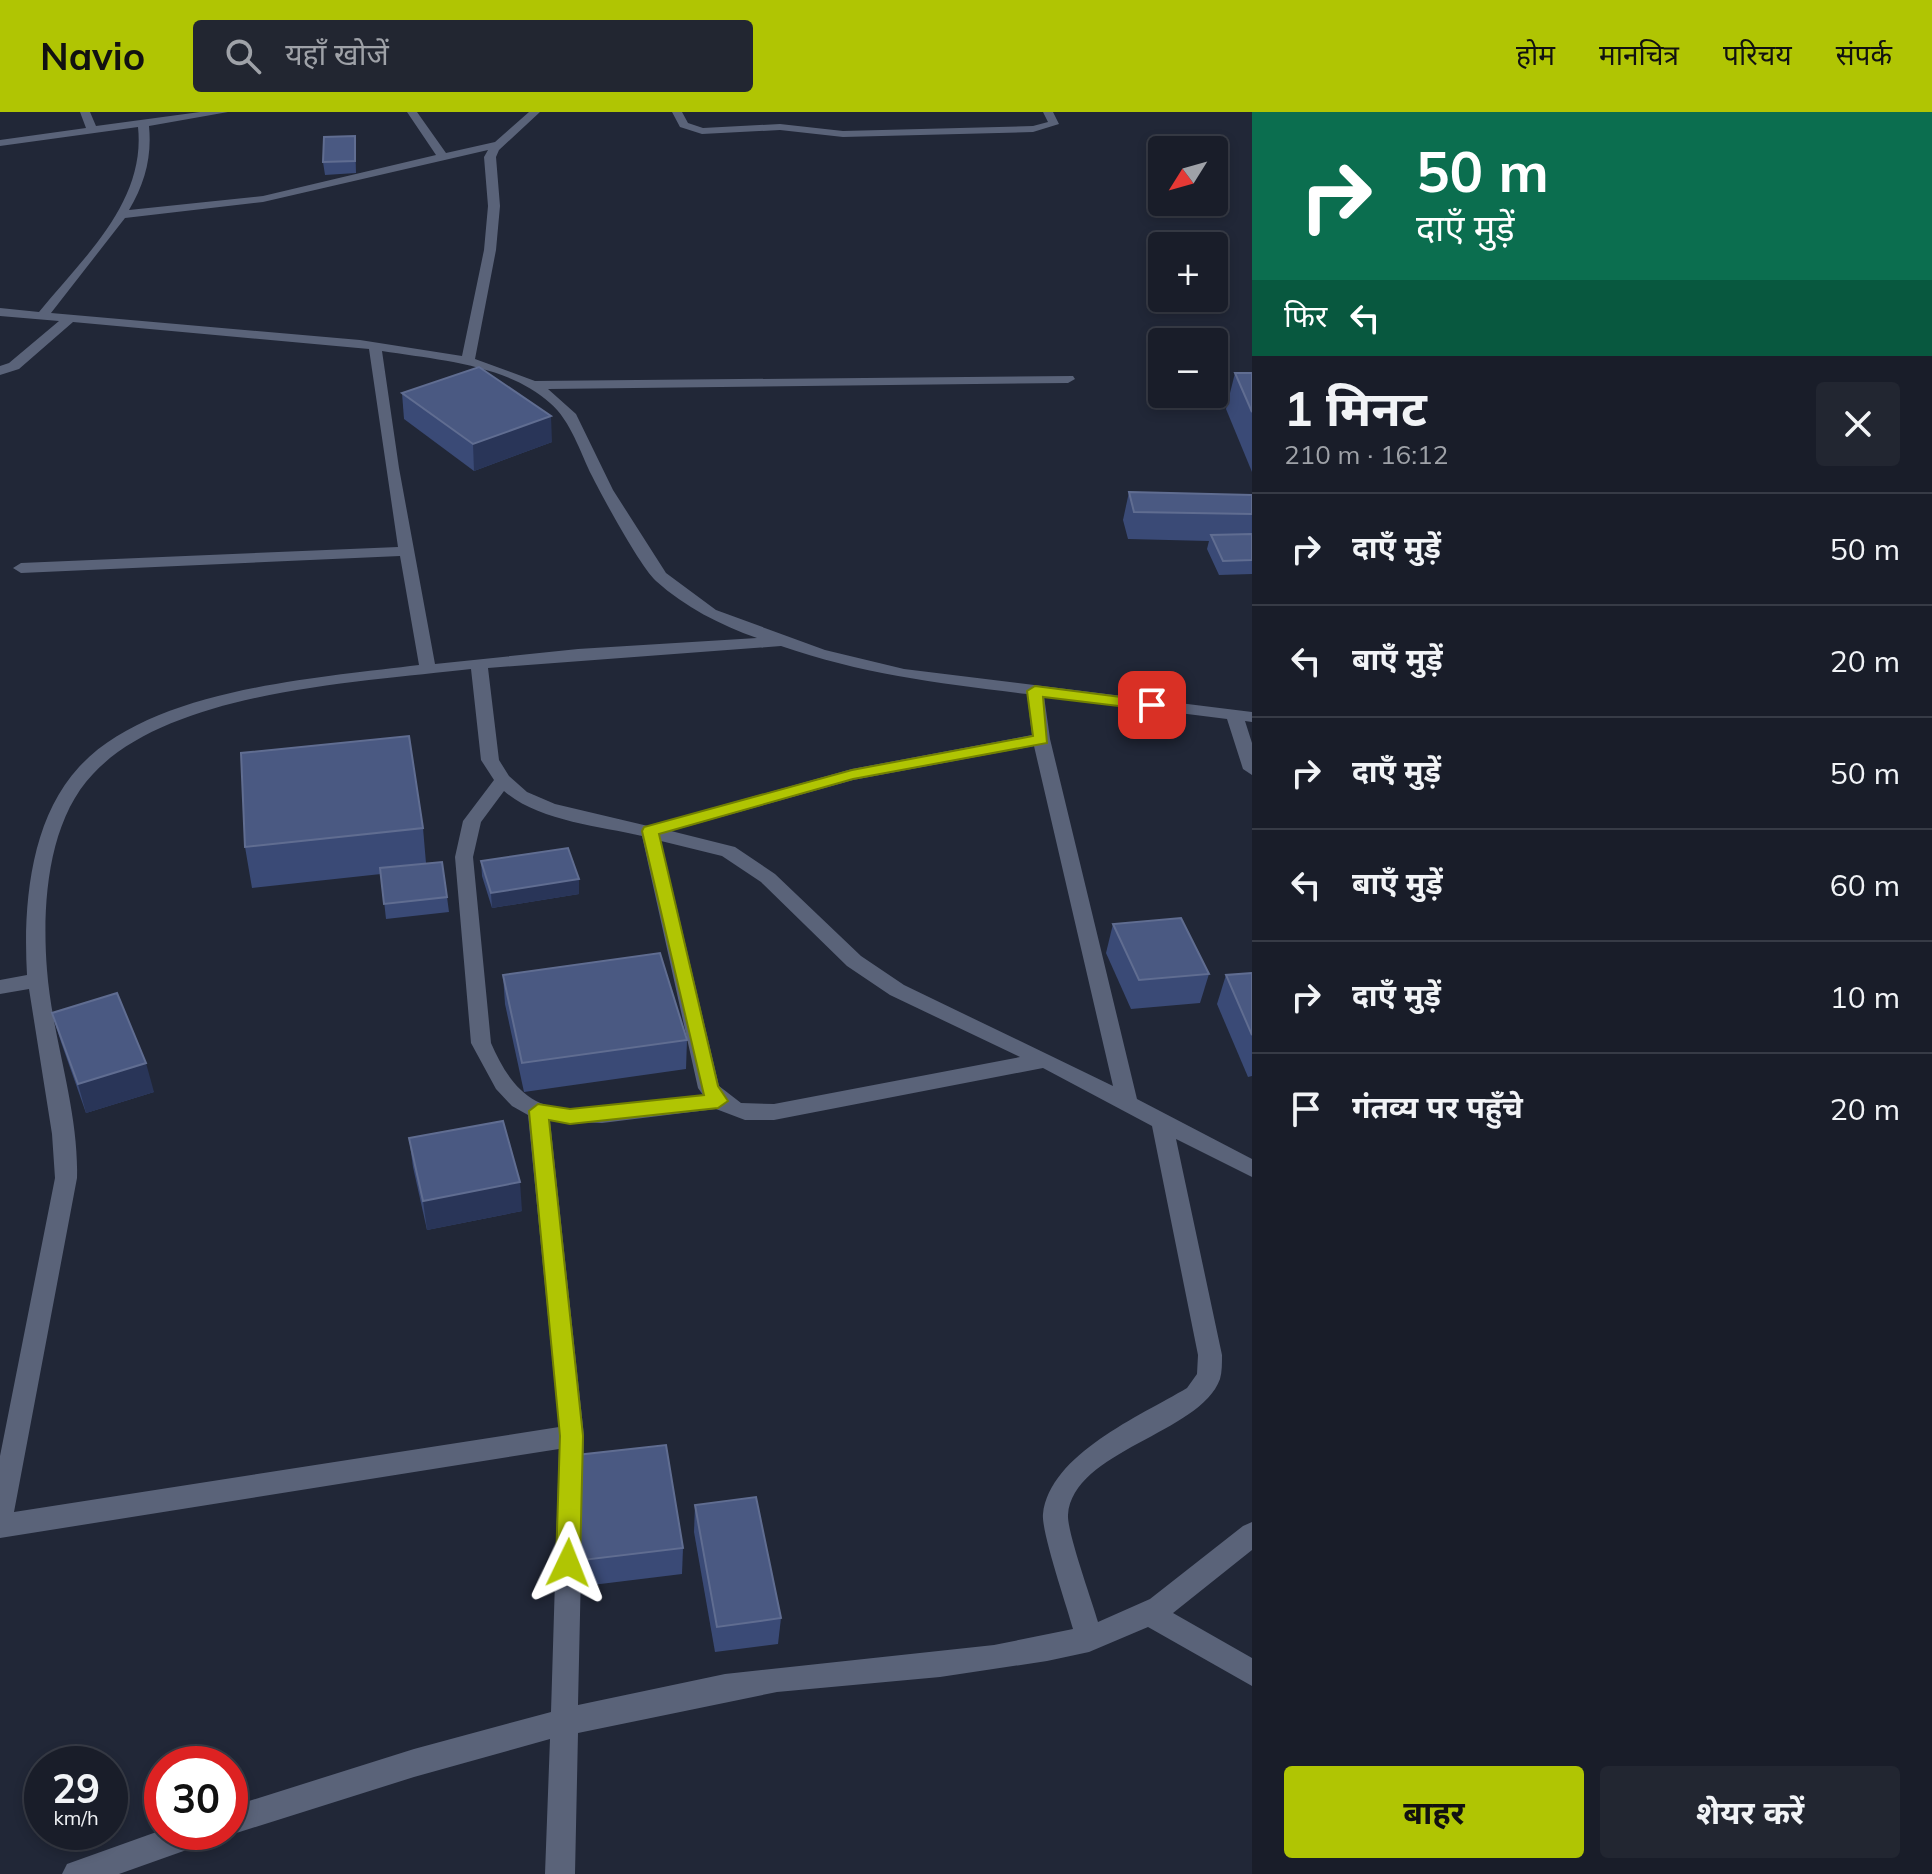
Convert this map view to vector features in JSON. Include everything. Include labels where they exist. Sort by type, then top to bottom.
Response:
[{"type":"street","points":[[85,112],[93,131]]},
{"type":"street","points":[[0,143],[223,112]]},
{"type":"street","points":[[412,112],[443,157]]},
{"type":"street","points":[[468,361],[490,250],[494,206],[490,157],[499,144],[535,112]]},
{"type":"street","points":[[677,112],[684,125],[702,131],[780,127],[843,134],[1033,129],[1054,124],[1048,112]]},
{"type":"street","points":[[42,316],[109,234],[138,179],[145,154],[143,124]]},
{"type":"street","points":[[119,215],[263,199],[499,144]]},
{"type":"street","points":[[0,312],[375,346],[468,361],[533,385],[553,398],[569,414],[606,490],[660,576],[710,613],[783,641],[904,674],[1243,716],[1252,769]]},
{"type":"street","points":[[0,371],[14,366],[70,318]]},
{"type":"street","points":[[375,346],[383,431],[409,551],[428,669]]},
{"type":"street","points":[[533,385],[1068,379]]},
{"type":"street","points":[[21,568],[409,551]]},
{"type":"street","points":[[0,1518],[61,1214],[66,1168],[40,980],[37,910],[53,828],[75,782],[100,757],[184,713],[230,699],[428,669],[620,650],[783,641]]},
{"type":"street","points":[[479,664],[490,760],[503,780],[521,796],[550,808],[708,843],[745,860],[854,961],[897,990],[1045,1060],[1252,1169]]},
{"type":"street","points":[[1035,691],[1041,739],[1127,1103]]},
{"type":"street","points":[[650,831],[852,775],[1041,739]]},
{"type":"street","points":[[503,780],[472,821],[464,857],[481,1043],[490,1066],[516,1098],[538,1111],[570,1117],[718,1101]]},
{"type":"street","points":[[650,831],[709,1088],[718,1101],[746,1115],[774,1112],[1045,1060]]},
{"type":"street","points":[[0,987],[40,980]]},
{"type":"street","points":[[538,1111],[572,1436],[560,1874]]},
{"type":"street","points":[[1089,1639],[1055,1517],[1062,1490],[1087,1462],[1196,1395],[1209,1377],[1210,1355],[1162,1121]]},
{"type":"street","points":[[0,1526],[572,1436]]},
{"type":"street","points":[[248,1815],[418,1761],[563,1721],[730,1686],[976,1658],[1089,1639],[1149,1613],[1252,1534]]},
{"type":"street","points":[[1149,1613],[1252,1673]]},
{"type":"street","points":[[77,1874],[147,1850]]},
{"type":"building","points":[[355,136],[355,161],[323,162],[324,137]]},
{"type":"building","points":[[479,367],[551,416],[473,444],[402,393]]},
{"type":"building","points":[[1235,373],[1252,373],[1252,412]]},
{"type":"building","points":[[1129,492],[1252,495],[1252,514],[1134,512]]},
{"type":"building","points":[[1252,534],[1252,560],[1223,561],[1211,535]]},
{"type":"building","points":[[409,736],[423,828],[245,847],[241,753]]},
{"type":"building","points":[[568,848],[579,879],[491,893],[481,861]]},
{"type":"building","points":[[442,862],[447,897],[384,904],[380,868]]},
{"type":"building","points":[[1181,918],[1209,974],[1139,980],[1113,924]]},
{"type":"building","points":[[660,953],[687,1040],[522,1063],[503,975]]},
{"type":"building","points":[[1252,973],[1252,1035],[1226,975]]},
{"type":"building","points":[[117,993],[146,1063],[78,1084],[52,1013]]},
{"type":"building","points":[[503,1121],[520,1182],[423,1201],[409,1138]]},
{"type":"building","points":[[666,1445],[683,1548],[583,1560],[568,1456]]},
{"type":"building","points":[[756,1497],[781,1618],[717,1627],[695,1505]]},
{"type":"route","points":[[568,1563],[572,1436],[538,1111],[570,1117],[718,1101],[709,1088],[650,831],[757,798],[852,775],[1041,739],[1035,691],[1152,705]]}]
